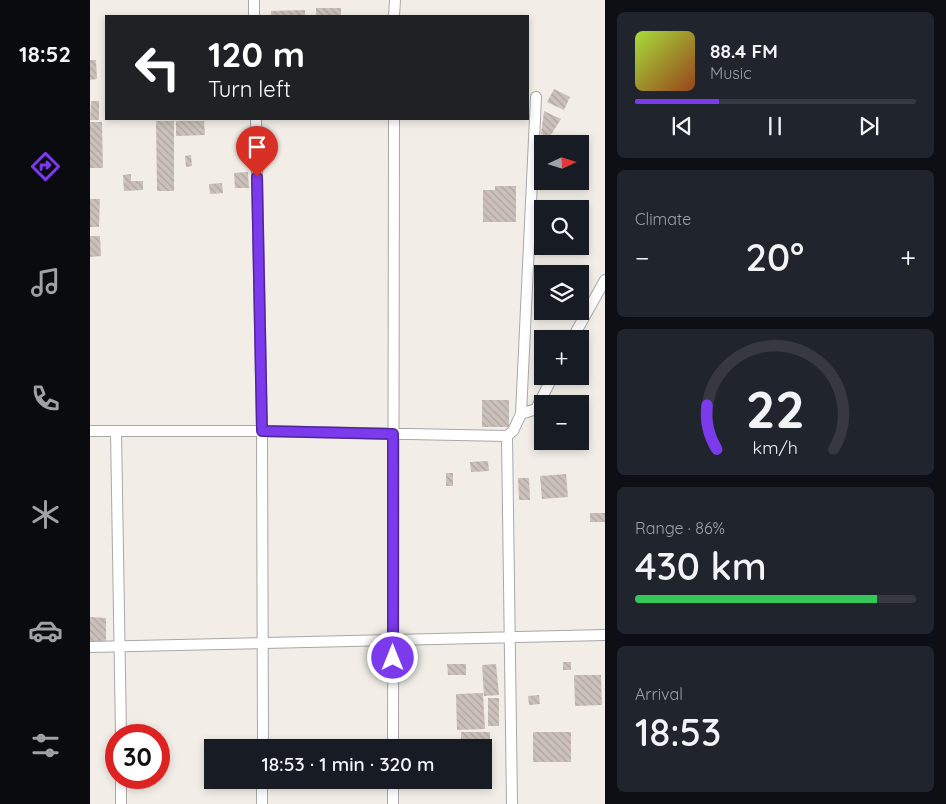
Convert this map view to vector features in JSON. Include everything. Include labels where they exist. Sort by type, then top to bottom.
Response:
[{"type":"street","points":[[254,0],[254,15]]},
{"type":"street","points":[[394,0],[394,15]]},
{"type":"street","points":[[90,431],[262,431],[507,436],[513,431],[520,414],[536,97]]},
{"type":"street","points":[[256,120],[262,431],[262,739]]},
{"type":"street","points":[[393,739],[394,120]]},
{"type":"street","points":[[577,330],[605,280]]},
{"type":"street","points":[[520,414],[536,409],[548,385]]},
{"type":"street","points":[[116,431],[121,724]]},
{"type":"street","points":[[507,436],[512,636],[512,804]]},
{"type":"street","points":[[90,647],[605,635]]},
{"type":"street","points":[[121,789],[121,804]]},
{"type":"street","points":[[262,789],[262,804]]},
{"type":"street","points":[[393,789],[393,804]]},
{"type":"building","points":[[316,8],[341,8],[341,15],[316,15]]},
{"type":"building","points":[[305,10],[305,15],[271,15],[271,11]]},
{"type":"building","points":[[90,60],[96,60],[97,79],[90,80]]},
{"type":"building","points":[[554,89],[570,97],[564,110],[547,102]]},
{"type":"building","points":[[91,101],[99,101],[99,120],[90,120]]},
{"type":"building","points":[[544,111],[561,119],[551,135],[541,134]]},
{"type":"building","points":[[156,121],[174,121],[174,191],[157,191]]},
{"type":"building","points":[[176,121],[204,121],[205,135],[176,136]]},
{"type":"building","points":[[90,122],[102,122],[103,168],[90,168]]},
{"type":"building","points":[[191,155],[192,166],[186,167],[185,156]]},
{"type":"building","points":[[248,172],[249,188],[235,188],[234,173]]},
{"type":"building","points":[[131,174],[131,181],[143,181],[143,190],[124,191],[123,175]]},
{"type":"building","points":[[222,183],[223,193],[210,194],[209,184]]},
{"type":"building","points":[[495,186],[516,186],[516,222],[483,222],[483,190],[495,190]]},
{"type":"building","points":[[90,199],[100,199],[99,227],[90,227]]},
{"type":"building","points":[[90,236],[100,236],[101,256],[90,257]]},
{"type":"building","points":[[482,400],[509,400],[509,427],[482,427]]},
{"type":"building","points":[[488,461],[489,471],[471,472],[470,462]]},
{"type":"building","points":[[446,473],[453,473],[453,486],[446,486]]},
{"type":"building","points":[[566,474],[568,497],[542,499],[540,476]]},
{"type":"building","points":[[518,478],[529,478],[530,500],[519,500]]},
{"type":"building","points":[[590,513],[605,513],[605,522],[590,522]]},
{"type":"building","points":[[90,617],[106,618],[106,641],[90,641]]},
{"type":"building","points":[[563,662],[571,662],[571,670],[563,670]]},
{"type":"building","points":[[447,664],[466,664],[466,675],[448,675]]},
{"type":"building","points":[[496,664],[499,695],[484,696],[482,665]]},
{"type":"building","points":[[574,675],[601,675],[602,705],[575,706]]},
{"type":"building","points":[[483,693],[485,729],[457,730],[456,694]]},
{"type":"building","points":[[539,695],[540,704],[529,705],[528,696]]},
{"type":"building","points":[[488,698],[499,698],[499,726],[488,726]]},
{"type":"building","points":[[461,732],[490,732],[490,739],[461,739]]},
{"type":"building","points":[[533,732],[571,732],[571,762],[533,762]]},
{"type":"route","points":[[257,177],[262,431],[393,434],[393,658]]}]
